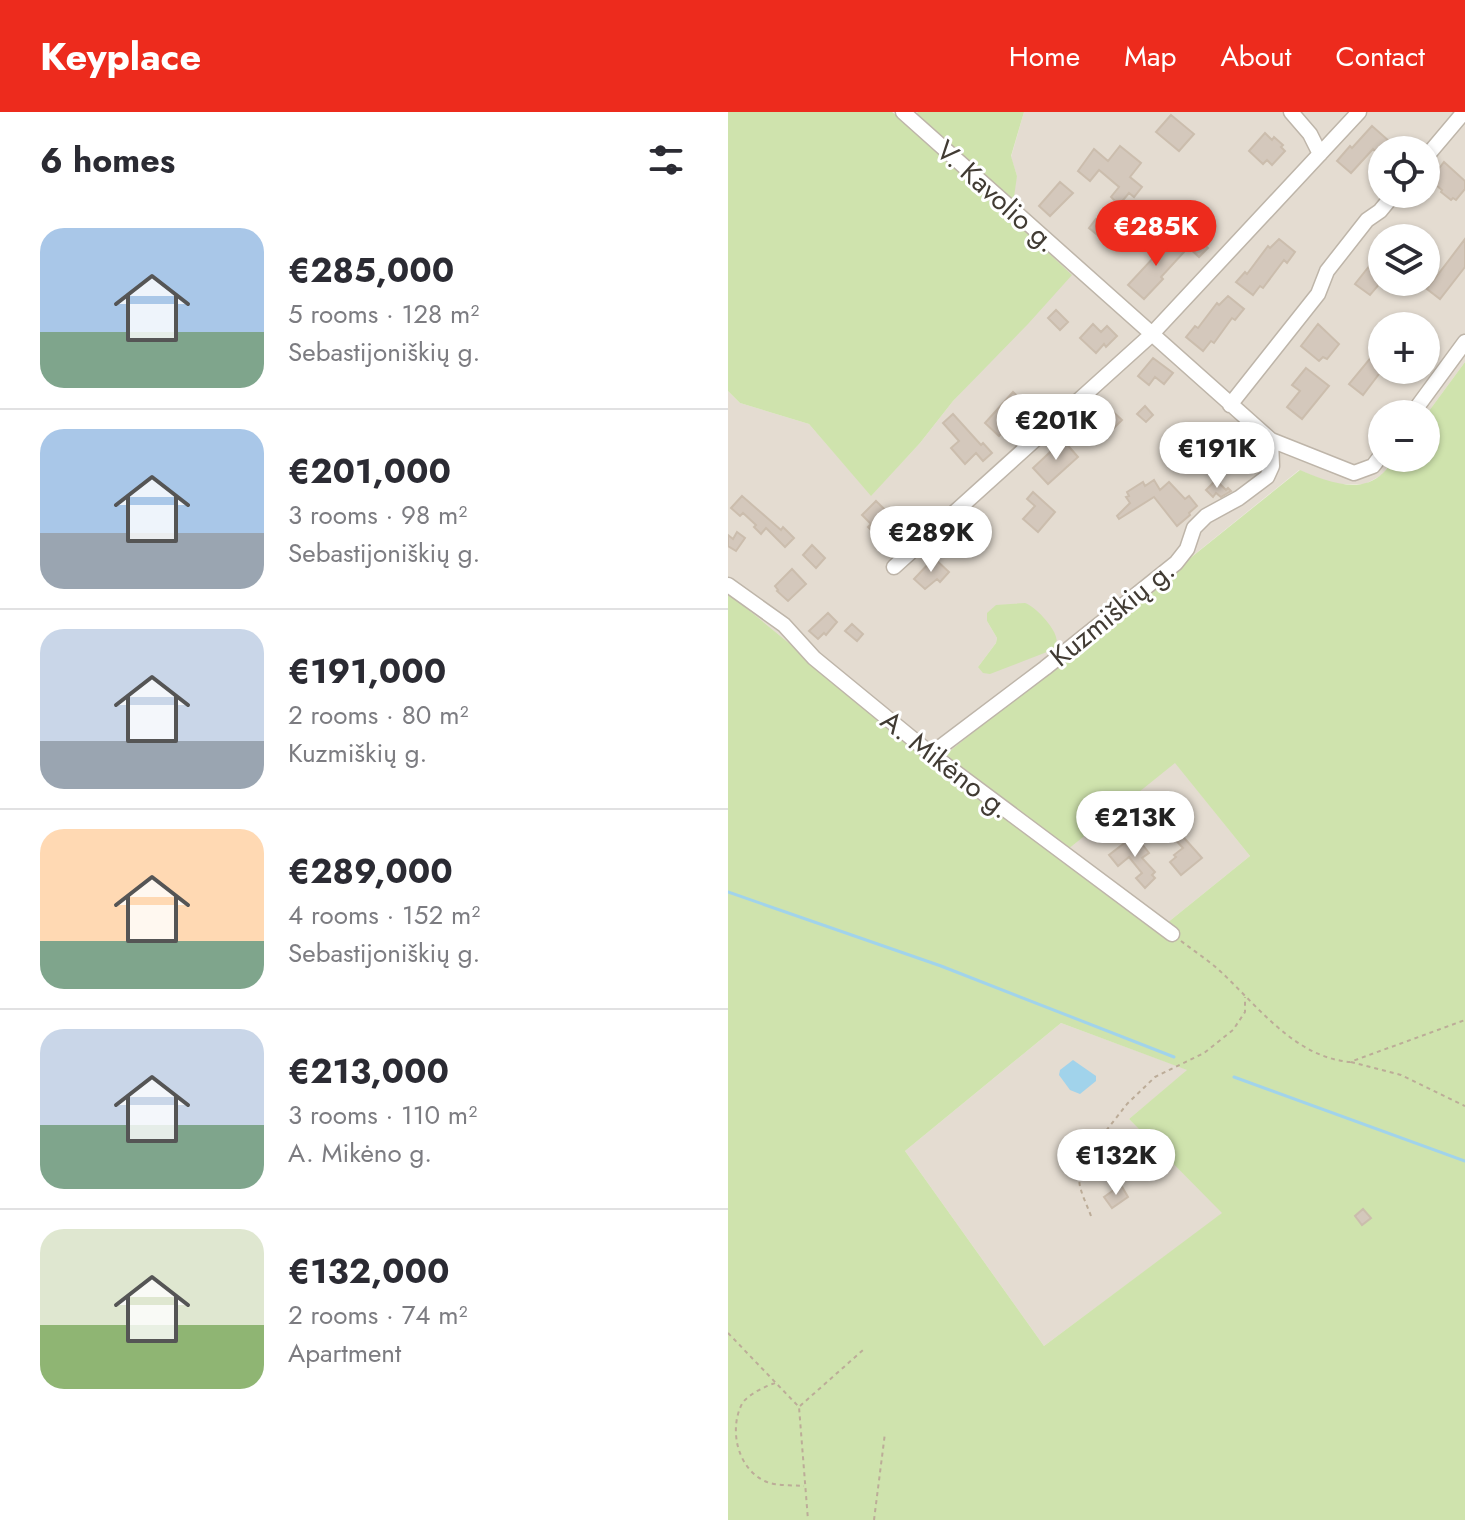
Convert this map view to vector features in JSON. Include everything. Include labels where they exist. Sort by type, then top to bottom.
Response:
[{"type":"street","name":"V. Kavolio g.","points":[[903,112],[1271,440]]},
{"type":"street","points":[[1291,112],[1310,134],[1320,154]]},
{"type":"street","points":[[894,567],[1151,335],[1359,112]]},
{"type":"street","points":[[1440,140],[1464,112]]},
{"type":"street","points":[[1230,405],[1318,294],[1327,271],[1367,220],[1382,208]]},
{"type":"street","points":[[1422,400],[1465,342]]},
{"type":"street","points":[[1271,440],[1354,473],[1368,468]]},
{"type":"street","name":"Kuzmiškių g.","points":[[931,754],[1176,563],[1187,549],[1194,528],[1206,516],[1239,498],[1267,477],[1272,466],[1271,440]]},
{"type":"street","name":"A. Mikėno g.","points":[[728,585],[784,625],[814,658],[931,754],[1172,934]]},
{"type":"path","points":[[1172,934],[1217,968],[1272,1023],[1297,1043],[1335,1060],[1401,1075],[1465,1106]]},
{"type":"path","points":[[1091,1216],[1078,1183],[1084,1159],[1118,1115],[1155,1077],[1204,1053],[1233,1030],[1245,1012],[1245,995]]},
{"type":"path","points":[[1350,1062],[1465,1020]]},
{"type":"path","points":[[728,1333],[799,1407],[808,1520]]},
{"type":"path","points":[[799,1407],[863,1350]]},
{"type":"path","points":[[776,1383],[760,1389],[743,1403],[736,1420],[734,1437],[738,1454],[750,1470],[766,1481],[805,1486]]},
{"type":"path","points":[[874,1520],[885,1433]]},
{"type":"shaded area","points":[[1024,112],[1465,112],[1465,362],[1437,400],[1368,400],[1368,472],[1384,472],[1382,475],[1365,484],[1333,484],[1299,470],[935,764],[728,593],[728,391],[740,403],[809,424],[871,495],[920,443],[953,401],[1071,275],[1003,210],[1017,176],[1011,157]],"holes":[[[987,621],[1052,650],[978,667],[997,638]]]},
{"type":"shaded area","points":[[1175,762],[1250,856],[1156,932],[1056,858]]},
{"type":"shaded area","points":[[1061,1023],[1188,1070],[1129,1119],[1223,1213],[1044,1346],[905,1151]]},
{"type":"green space","points":[[728,112],[892,112],[906,122],[918,112],[1024,112],[1011,156],[1017,176],[1014,197],[1003,210],[1072,275],[953,401],[920,443],[871,496],[809,424],[740,403],[728,391]]},
{"type":"green space","points":[[1465,362],[1465,1520],[728,1520],[728,593],[935,763],[1300,470],[1342,484],[1364,484],[1383,472],[1440,472],[1440,400],[1437,400]],"holes":[[[1175,763],[1250,856],[1156,932],[1057,858]],[[1061,1023],[1187,1070],[1129,1119],[1222,1213],[1044,1346],[905,1151]]]},
{"type":"green space","points":[[1025,603],[1039,612],[1052,628],[1057,639],[1055,646],[1052,650],[990,674],[983,673],[978,667],[997,638],[987,621],[987,613],[996,605]]},
{"type":"water","points":[[1073,1060],[1096,1076],[1096,1081],[1080,1094],[1070,1090],[1059,1075],[1060,1070]]},
{"type":"building","points":[[1171,115],[1194,134],[1179,151],[1156,132]]},
{"type":"building","points":[[1372,126],[1383,136],[1368,136],[1368,154],[1351,173],[1337,161],[1350,146],[1352,148]]},
{"type":"building","points":[[1265,133],[1283,145],[1281,147],[1285,151],[1272,165],[1267,160],[1263,164],[1249,151]]},
{"type":"building","points":[[1120,146],[1141,163],[1130,177],[1142,187],[1134,197],[1129,193],[1119,205],[1111,197],[1119,187],[1099,170],[1090,181],[1078,171],[1094,149],[1108,161]]},
{"type":"building","points":[[1444,162],[1465,181],[1465,189],[1456,200],[1441,192],[1440,167]]},
{"type":"building","points":[[1060,182],[1073,193],[1050,216],[1039,206]]},
{"type":"building","points":[[1157,206],[1168,217],[1157,227],[1147,217]]},
{"type":"building","points":[[1108,215],[1120,225],[1106,242],[1089,228],[1096,219],[1101,223]]},
{"type":"building","points":[[1167,236],[1184,252],[1144,299],[1128,285],[1156,255],[1152,252]]},
{"type":"building","points":[[1197,238],[1208,248],[1199,257],[1188,247]]},
{"type":"building","points":[[1279,239],[1295,252],[1253,295],[1236,282],[1245,272],[1247,274],[1268,246],[1270,248]]},
{"type":"building","points":[[1465,239],[1465,267],[1440,299],[1436,296],[1440,296],[1440,272]]},
{"type":"building","points":[[1368,268],[1368,294],[1355,284]]},
{"type":"building","points":[[1228,296],[1244,309],[1203,351],[1186,337],[1195,326],[1198,328],[1217,303],[1219,305]]},
{"type":"building","points":[[1056,310],[1068,322],[1060,330],[1048,318]]},
{"type":"building","points":[[1093,324],[1101,332],[1107,326],[1117,336],[1096,353],[1080,338]]},
{"type":"building","points":[[1318,324],[1339,344],[1327,359],[1323,357],[1319,361],[1301,346]]},
{"type":"building","points":[[1153,358],[1173,373],[1164,384],[1155,377],[1149,385],[1138,376]]},
{"type":"building","points":[[1368,361],[1368,384],[1371,384],[1363,395],[1349,384]]},
{"type":"building","points":[[1306,368],[1329,386],[1302,419],[1287,407],[1300,391],[1292,385]]},
{"type":"building","points":[[1013,392],[1029,407],[999,436],[985,423]]},
{"type":"building","points":[[1145,406],[1153,415],[1146,422],[1137,414]]},
{"type":"building","points":[[1109,408],[1122,420],[1112,430],[1106,425],[1088,443],[1070,425],[1079,416],[1091,428]]},
{"type":"building","points":[[953,414],[992,453],[983,461],[976,453],[965,464],[951,448],[959,441],[943,423]]},
{"type":"building","points":[[1063,440],[1078,457],[1048,484],[1033,468]]},
{"type":"building","points":[[1154,480],[1160,490],[1169,482],[1185,499],[1189,496],[1197,506],[1177,526],[1154,497],[1119,519],[1117,516],[1130,503],[1127,492],[1143,482],[1145,486]]},
{"type":"building","points":[[1216,480],[1231,491],[1221,497],[1216,493],[1213,497],[1206,490]]},
{"type":"building","points":[[1033,492],[1055,512],[1038,532],[1023,519],[1035,506],[1027,499]]},
{"type":"building","points":[[742,496],[794,538],[785,547],[766,528],[761,534],[743,513],[740,516],[731,508]]},
{"type":"building","points":[[876,501],[906,530],[891,545],[887,540],[884,543],[868,527],[871,524],[862,515]]},
{"type":"building","points":[[737,532],[745,538],[736,551],[728,546],[728,535],[733,539]]},
{"type":"building","points":[[812,545],[825,558],[816,568],[803,555]]},
{"type":"building","points":[[934,558],[949,572],[940,582],[937,579],[925,589],[914,579]]},
{"type":"building","points":[[792,569],[806,584],[788,601],[775,586]]},
{"type":"building","points":[[828,613],[837,622],[818,639],[809,631]]},
{"type":"building","points":[[852,624],[863,634],[857,641],[845,631]]},
{"type":"building","points":[[1177,830],[1202,858],[1181,875],[1170,862],[1183,848],[1171,835]]},
{"type":"building","points":[[1135,835],[1149,853],[1142,858],[1155,872],[1152,875],[1155,878],[1145,888],[1136,878],[1142,873],[1129,857],[1118,866],[1109,855]]},
{"type":"building","points":[[1112,1147],[1119,1156],[1098,1176],[1089,1164]]},
{"type":"building","points":[[1121,1185],[1128,1197],[1112,1208],[1104,1197]]},
{"type":"building","points":[[1363,1209],[1371,1218],[1362,1225],[1355,1216]]},
{"type":"waterway","points":[[728,892],[941,966],[1174,1057]]},
{"type":"waterway","points":[[1234,1077],[1465,1161]]}]
